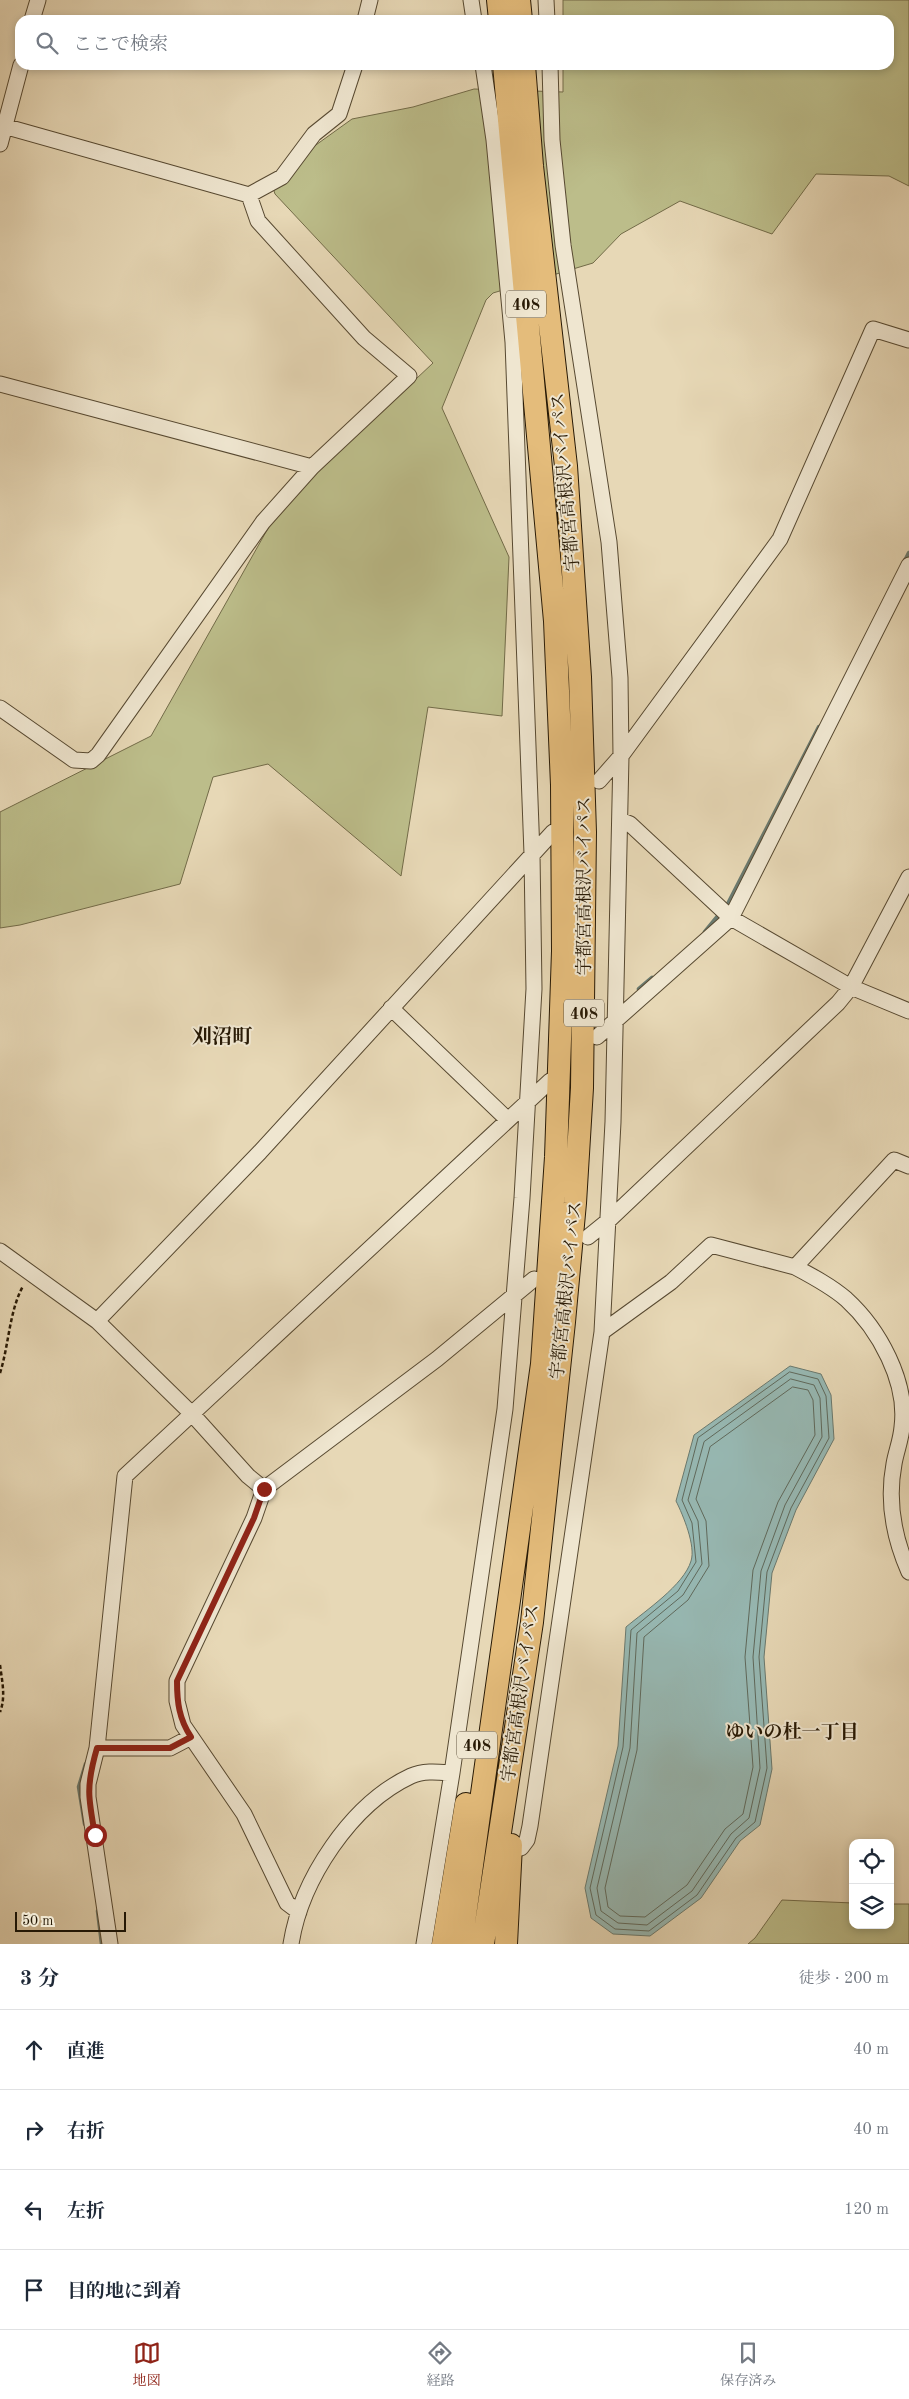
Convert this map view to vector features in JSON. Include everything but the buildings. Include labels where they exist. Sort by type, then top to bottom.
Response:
[{"type":"highway","points":[[498,0],[500,15]]},
{"type":"highway","points":[[519,0],[520,15]]},
{"type":"highway","name":"宇都宮高根沢バイパス","points":[[461,1944],[542,1364],[556,1157],[562,951],[560,711],[551,577],[504,70]]},
{"type":"highway","name":"宇都宮高根沢バイパス","points":[[483,1944],[525,1667],[575,1203],[582,1088],[585,832],[580,677],[566,466],[532,166],[524,70]]},
{"type":"highway","name":"408","points":[[443,1944],[470,1779],[517,1546]]},
{"type":"highway","name":"408","points":[[506,1944],[510,1850],[525,1667]]},
{"type":"street","points":[[34,15],[38,0]]},
{"type":"street","points":[[366,15],[370,0]]},
{"type":"street","points":[[471,0],[473,15]]},
{"type":"street","points":[[546,0],[547,15]]},
{"type":"street","points":[[0,144],[2,126],[19,70]]},
{"type":"street","points":[[2,126],[249,195],[282,177],[314,134],[339,114],[353,70]]},
{"type":"street","points":[[424,1944],[452,1773],[504,1418],[528,1102],[534,988],[532,854],[512,342],[494,140],[484,70]]},
{"type":"street","points":[[510,1850],[521,1848],[527,1840],[530,1826],[602,1332],[609,1220],[622,756],[620,678],[609,542],[563,245],[552,140],[550,70]]},
{"type":"street","points":[[0,708],[74,760],[91,761],[98,755],[264,522],[312,467],[409,376],[364,338],[258,221],[249,195]]},
{"type":"street","points":[[599,781],[622,756],[780,539],[873,329],[909,340]]},
{"type":"street","points":[[0,384],[312,467]]},
{"type":"street","points":[[597,1037],[731,918],[909,565]]},
{"type":"street","points":[[620,820],[630,824],[731,918],[851,987],[909,1011]]},
{"type":"street","points":[[97,1321],[260,1152],[553,832]]},
{"type":"street","points":[[588,1237],[609,1220],[838,1003],[851,987],[909,877]]},
{"type":"street","points":[[391,1008],[508,1120]]},
{"type":"street","points":[[110,1944],[88,1797],[88,1784],[97,1748],[125,1476],[550,1082]]},
{"type":"street","points":[[795,1267],[894,1160],[909,1166]]},
{"type":"street","points":[[602,1332],[671,1282],[711,1246],[795,1267],[811,1275],[846,1299],[870,1326],[887,1355],[900,1389],[902,1426],[893,1466],[891,1508],[898,1549],[909,1572]]},
{"type":"street","points":[[0,1251],[97,1321],[193,1415],[248,1476],[264,1489]]},
{"type":"street","points":[[299,1912],[287,1903],[244,1814],[183,1725],[177,1701],[177,1681],[254,1518],[264,1489],[437,1359],[534,1279]]},
{"type":"street","points":[[97,1748],[170,1748],[191,1737]]},
{"type":"street","points":[[291,1944],[299,1912],[313,1878],[328,1852],[356,1818],[373,1801],[412,1775],[434,1771],[452,1773]]},
{"type":"path","points":[[0,1373],[6,1354],[18,1296],[29,1273]]},
{"type":"path","points":[[0,1665],[4,1689],[3,1705],[0,1712]]},
{"type":"green space","points":[[563,0],[909,0],[909,186],[889,176],[816,174],[772,234],[680,201],[621,234],[593,263],[493,293],[486,300],[442,408],[509,557],[502,716],[428,707],[401,876],[268,764],[213,777],[180,884],[20,925],[0,928],[0,812],[151,736],[280,507],[433,363],[275,194],[270,178],[352,119],[413,107],[474,89],[563,92],[563,70],[894,70],[894,15],[563,15]]},
{"type":"green space","points":[[782,1900],[849,1903],[849,1929],[894,1929],[894,1904],[909,1904],[909,1944],[748,1944],[755,1938]]},
{"type":"water","points":[[790,1366],[821,1374],[831,1395],[834,1439],[796,1510],[772,1573],[764,1657],[772,1769],[760,1825],[740,1841],[701,1898],[650,1936],[613,1934],[591,1918],[585,1888],[618,1746],[626,1627],[681,1579],[691,1561],[692,1547],[690,1539],[676,1501],[694,1435]]},
{"type":"waterway","points":[[904,563],[909,553]]},
{"type":"waterway","points":[[705,932],[728,904],[819,727]]},
{"type":"waterway","points":[[639,989],[652,978]]},
{"type":"waterway","points":[[85,1824],[79,1787],[86,1764]]},
{"type":"waterway","points":[[98,1911],[102,1944]]},
{"type":"district","name":"刈沼町","points":[[222,1036]]},
{"type":"district","name":"ゆいの杜一丁目","points":[[792,1731]]},
{"type":"route","points":[[95,1835],[88,1797],[88,1784],[97,1748],[170,1748],[191,1737],[183,1725],[177,1701],[177,1681],[254,1518],[264,1489]]}]
